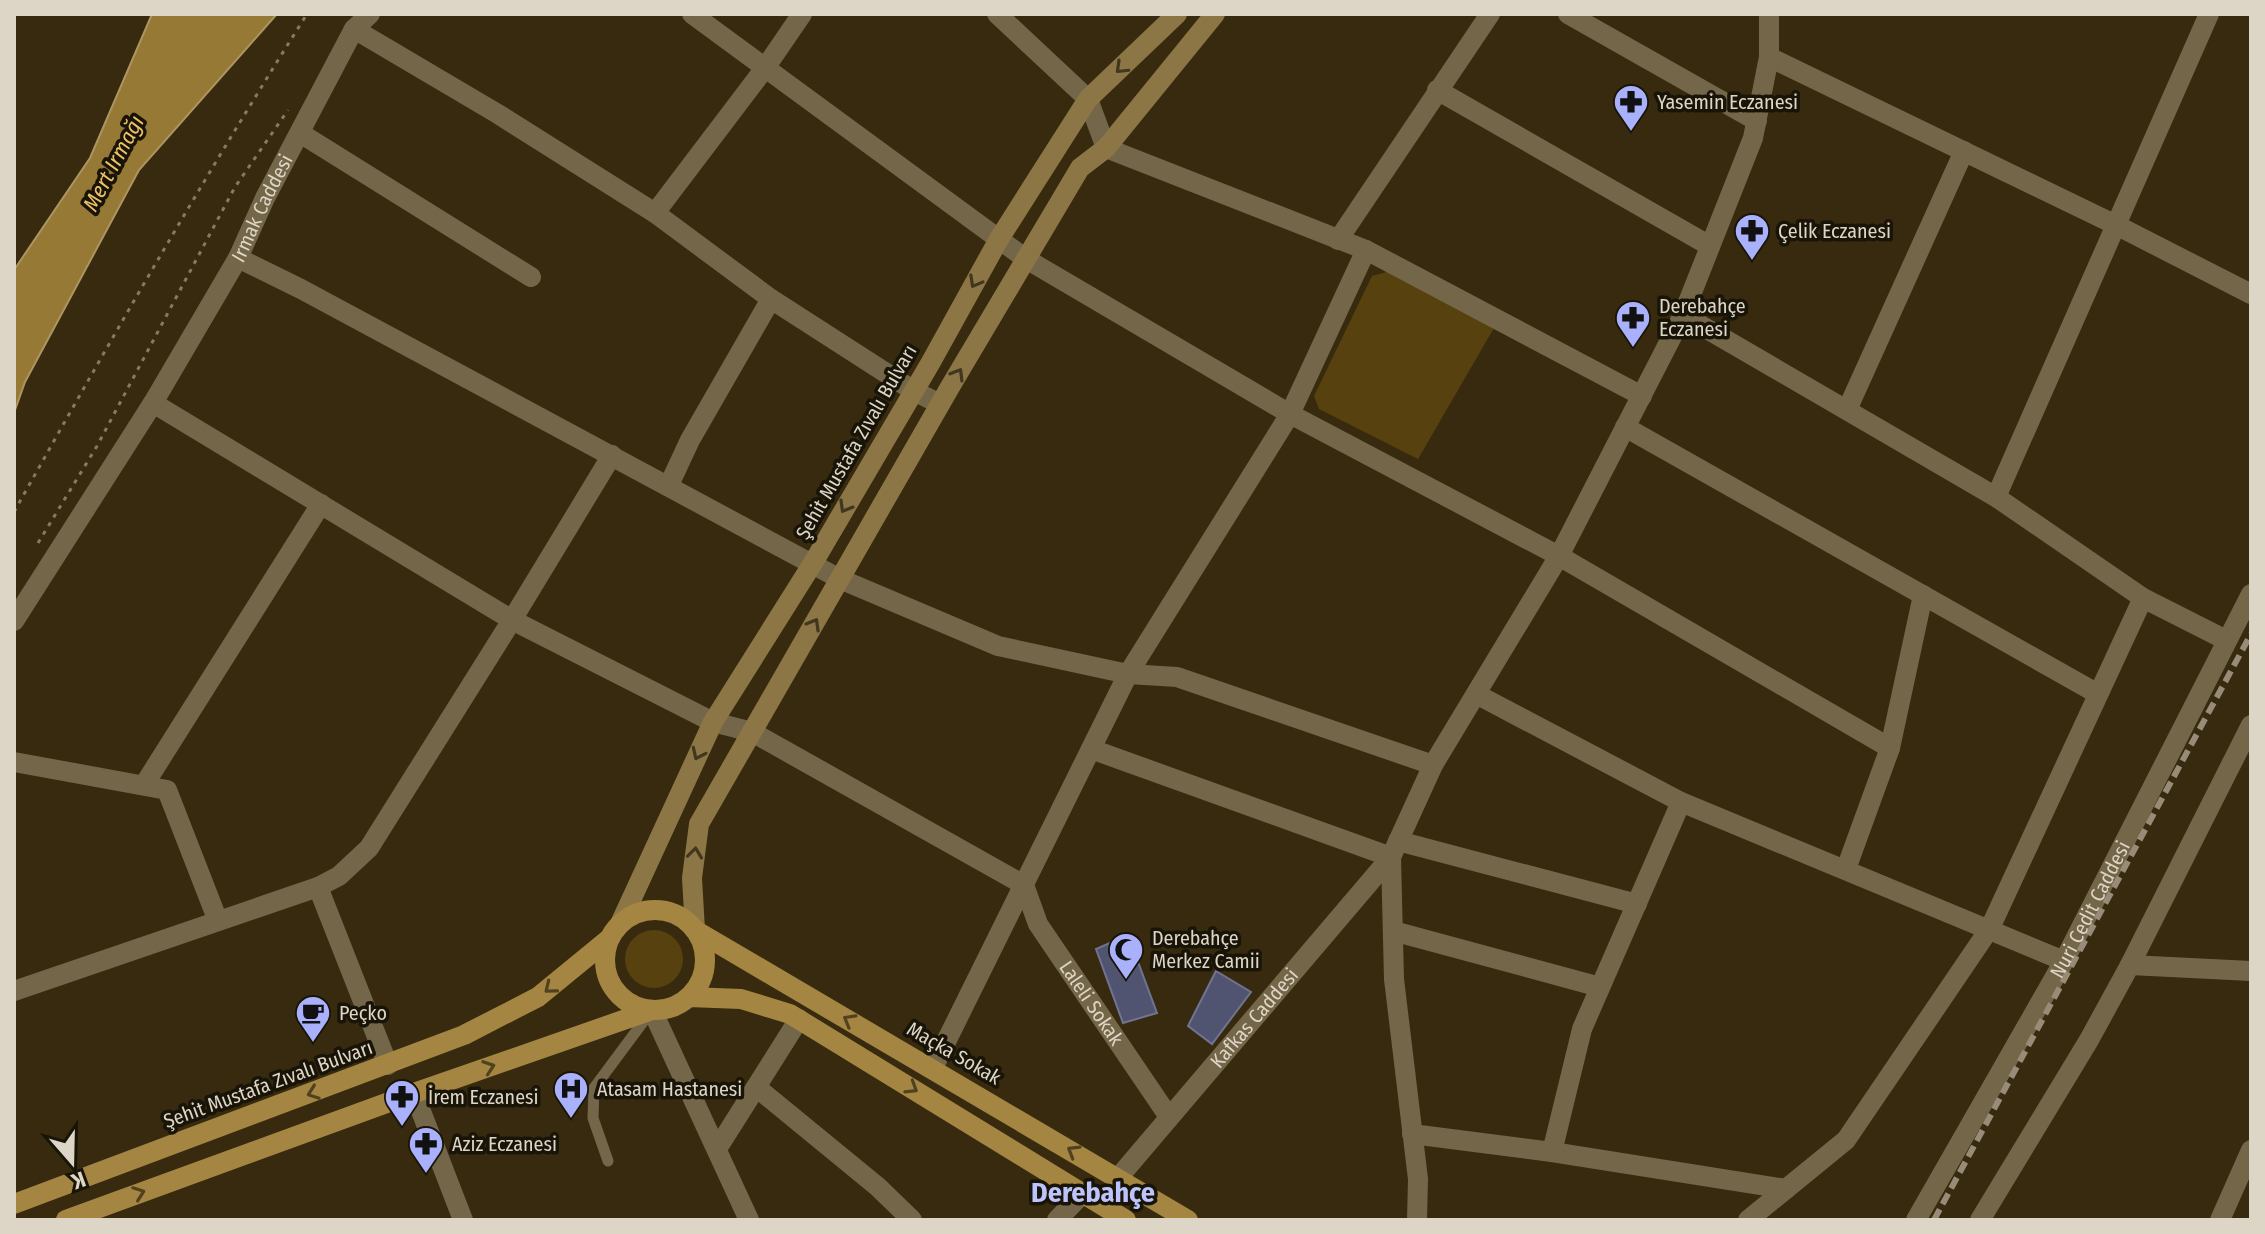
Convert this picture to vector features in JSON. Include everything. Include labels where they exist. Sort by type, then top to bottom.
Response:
[{"type":"main road","name":"Şehit Mustafa Zıvalı Bulvarı","points":[[14,1204],[464,1035],[538,997],[615,931],[713,722],[813,563],[999,239],[1088,99],[1177,14]]},
{"type":"main road","points":[[695,930],[692,878],[699,824],[940,404],[1080,168],[1106,148],[1215,14]]},
{"type":"main road","points":[[66,1220],[414,1093],[652,1010],[665,1009],[689,997],[703,972],[705,957],[702,943],[695,930],[682,919],[667,912],[650,910],[634,915],[615,931],[605,954],[605,970],[611,986],[622,998],[636,1007],[652,1010]]},
{"type":"main road","name":"Maçka Sokak","points":[[695,930],[1188,1220]]},
{"type":"main road","points":[[689,997],[741,999],[790,1014],[1126,1220]]},
{"type":"street","name":"Irmak Caddesi","points":[[14,621],[153,403],[238,258],[354,29],[370,14]]},
{"type":"street","points":[[692,14],[1026,259],[1290,414],[1559,556],[1890,748]]},
{"type":"street","points":[[655,213],[802,14]]},
{"type":"street","points":[[997,14],[1088,99],[1106,148],[1366,250],[1642,396]]},
{"type":"street","points":[[1338,240],[1490,14]]},
{"type":"street","points":[[1568,14],[1757,121]]},
{"type":"street","points":[[1417,1220],[1418,1179],[1394,979],[1395,849],[1433,765],[1559,556],[1683,315],[1753,138],[1769,57],[1769,14]]},
{"type":"street","points":[[1996,497],[2209,14]]},
{"type":"street","points":[[354,29],[498,114],[655,213],[771,299],[914,391],[940,404]]},
{"type":"street","points":[[1769,57],[2251,294]]},
{"type":"street","points":[[1437,90],[1710,246]]},
{"type":"street","points":[[300,133],[531,277]]},
{"type":"street","points":[[1847,410],[1964,151]]},
{"type":"street","points":[[933,1068],[1128,674],[1290,414],[1366,250]]},
{"type":"street","points":[[238,258],[315,296],[840,579],[998,646],[1128,674],[1177,677],[1433,765]]},
{"type":"street","points":[[669,485],[690,440],[771,299]]},
{"type":"street","points":[[1683,315],[1996,497],[2143,598],[2226,640]]},
{"type":"street","points":[[153,403],[512,620],[713,722],[752,732],[1024,885]]},
{"type":"street","points":[[1625,427],[2098,694]]},
{"type":"street","points":[[14,991],[318,887],[339,876],[369,848],[612,455]]},
{"type":"street","points":[[144,785],[321,504]]},
{"type":"street","name":"Nuri Cedit Caddesi","points":[[1916,1220],[2064,961],[2251,594]]},
{"type":"street","points":[[1846,869],[1890,748],[1923,595]]},
{"type":"street","points":[[1748,1220],[1846,1140],[1990,928],[2143,598]]},
{"type":"street","points":[[1476,694],[1681,802],[2064,961]]},
{"type":"street","points":[[1980,1220],[2089,1040],[2251,725]]},
{"type":"street","points":[[1091,749],[1395,849],[1637,904]]},
{"type":"street","points":[[14,762],[167,790],[218,921]]},
{"type":"street","points":[[1552,1152],[1582,1029],[1681,802]]},
{"type":"street","name":"Kafkas Caddesi","points":[[1118,1178],[1395,849]]},
{"type":"street","name":"Laleli Sokak","points":[[1024,885],[1038,924],[1169,1117]]},
{"type":"street","points":[[318,887],[388,1065]]},
{"type":"street","points":[[1393,931],[1600,987]]},
{"type":"street","points":[[2130,965],[2251,971]]},
{"type":"street","points":[[652,1010],[749,1220]]},
{"type":"street","points":[[717,1149],[799,1019]]},
{"type":"street","points":[[756,1087],[878,1187],[912,1220]]},
{"type":"street","points":[[414,1093],[463,1220]]},
{"type":"street","points":[[1412,1134],[1552,1152],[1786,1189]]},
{"type":"street","points":[[2220,1220],[2251,1150]]},
{"type":"street","points":[[1057,1220],[1083,1193]]},
{"type":"lane","points":[[608,1161],[593,1118],[594,1088],[652,1010]]},
{"type":"path","points":[[14,512],[132,302],[227,141],[307,14]]},
{"type":"path","points":[[37,546],[97,446],[235,187],[294,101]]},
{"type":"shaded area","points":[[1390,271],[1494,328],[1418,459],[1319,409],[1314,396],[1372,276]]},
{"type":"shaded area","points":[[654,930],[675,938],[683,959],[675,980],[654,988],[633,980],[625,959],[633,938]]},
{"type":"water","name":"Mert Irmağı","points":[[152,14],[277,14],[139,170],[25,382],[14,413],[14,270],[90,158]]},
{"type":"building","name":"Derebahçe Merkez Camii","points":[[1128,935],[1157,1013],[1123,1023],[1096,949]]},
{"type":"building","points":[[1216,971],[1251,992],[1212,1044],[1188,1026]]},
{"type":"railway","points":[[1934,1220],[2251,634]]},
{"type":"place","name":"Yasemin Eczanesi","points":[[1631,133]]},
{"type":"place","name":"Çelik Eczanesi","points":[[1752,262]]},
{"type":"place","name":"Derebahçe Eczanesi","points":[[1633,349]]},
{"type":"place","name":"Derebahçe Merkez Camii","points":[[1126,981]]},
{"type":"place","name":"Peçko","points":[[313,1044]]},
{"type":"place","name":"Atasam Hastanesi","points":[[571,1120]]},
{"type":"place","name":"İrem Eczanesi","points":[[402,1128]]},
{"type":"place","name":"Aziz Eczanesi","points":[[426,1175]]},
{"type":"district","name":"Derebahçe","points":[[1093,1192]]}]
